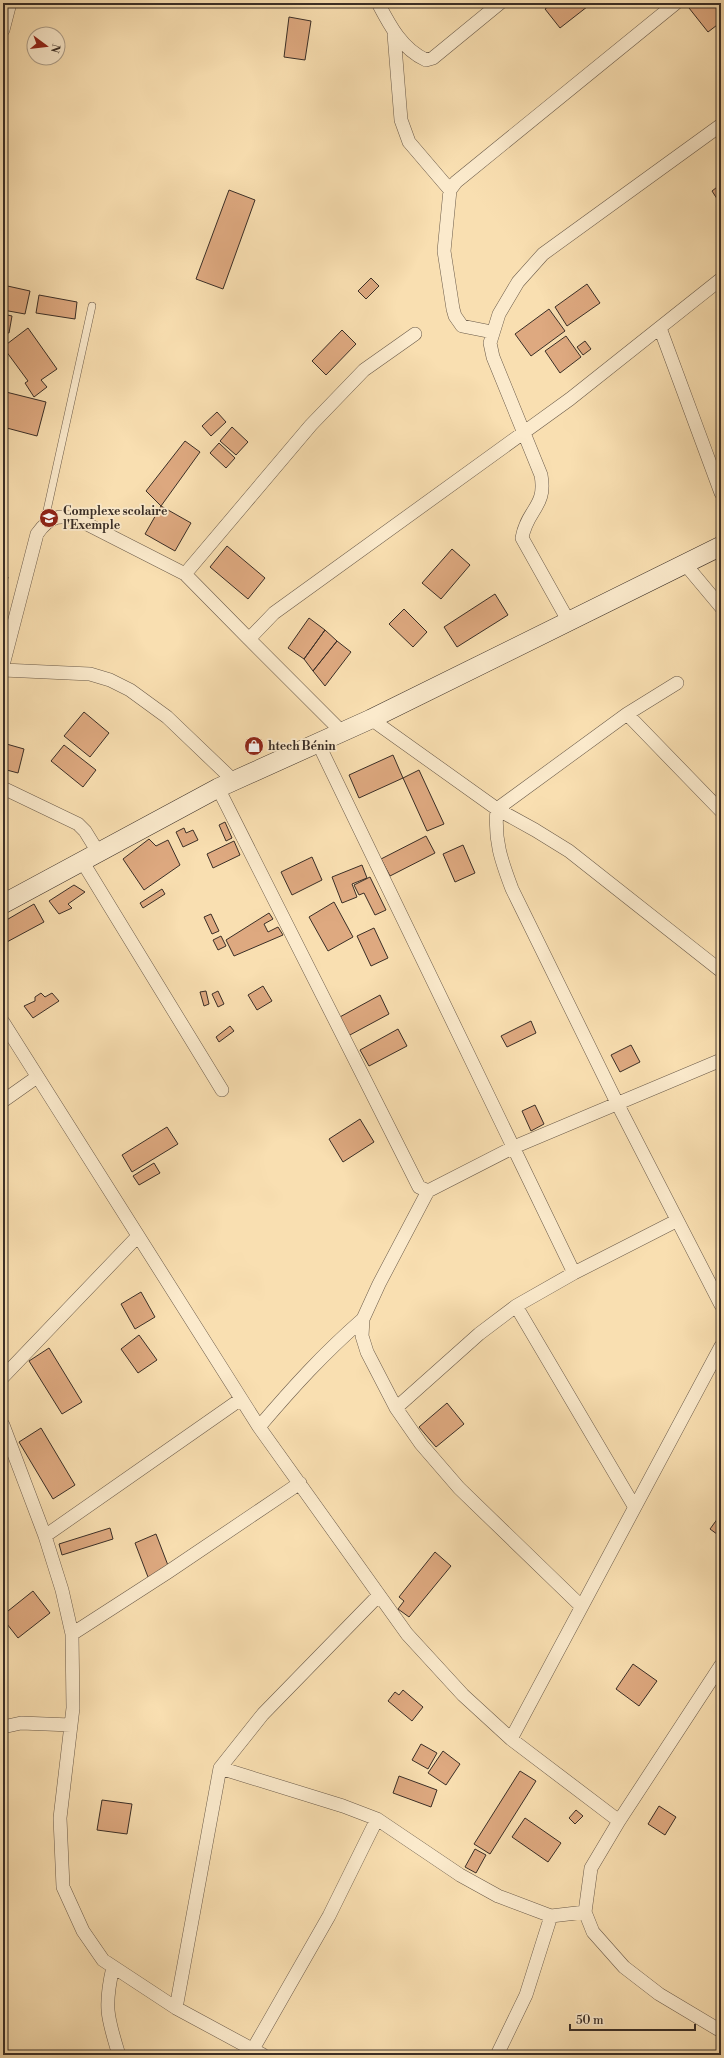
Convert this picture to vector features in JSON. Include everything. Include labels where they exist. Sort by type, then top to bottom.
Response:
[{"type":"street","points":[[3,30],[10,3]]},
{"type":"street","points":[[378,3],[394,34],[416,56],[426,60],[433,58],[500,3]]},
{"type":"street","points":[[492,332],[462,326],[455,316],[444,251],[450,190],[456,182],[676,3]]},
{"type":"street","points":[[394,34],[401,120],[409,142],[450,190]]},
{"type":"street","points":[[569,622],[522,538],[524,525],[541,499],[543,488],[541,475],[493,357],[490,342],[492,332],[499,314],[518,282],[543,254],[721,125]]},
{"type":"street","points":[[249,639],[274,613],[570,399],[721,279]]},
{"type":"street","points":[[660,328],[721,493]]},
{"type":"street","points":[[185,574],[264,479],[364,370],[415,334]]},
{"type":"street","points":[[3,665],[37,534],[44,524],[55,517],[67,516],[126,542],[185,574],[342,732]]},
{"type":"street","points":[[3,904],[226,785],[371,719],[721,546]]},
{"type":"street","points":[[685,564],[721,607]]},
{"type":"street","points":[[3,670],[90,674],[110,680],[130,690],[167,717],[226,785],[419,1187],[428,1191]]},
{"type":"street","points":[[677,682],[627,714],[497,809],[495,829],[500,857],[512,889],[676,1221],[721,1305]]},
{"type":"street","points":[[627,714],[721,811]]},
{"type":"street","points":[[371,719],[497,809],[569,851],[721,971]]},
{"type":"street","points":[[318,743],[574,1273]]},
{"type":"street","points":[[3,788],[78,824],[85,831],[90,857],[222,1090]]},
{"type":"street","points":[[3,1022],[259,1427],[407,1634],[463,1695],[511,1739],[619,1821]]},
{"type":"street","points":[[581,1606],[459,1488],[421,1444],[396,1408],[367,1352],[362,1336],[363,1319],[378,1284],[428,1191],[514,1148],[721,1060]]},
{"type":"street","points":[[3,1101],[37,1077]]},
{"type":"street","points":[[396,1408],[479,1334],[516,1306],[574,1273],[676,1221]]},
{"type":"street","points":[[3,1377],[138,1236]]},
{"type":"street","points":[[516,1306],[634,1506]]},
{"type":"street","points":[[259,1427],[305,1373],[363,1319]]},
{"type":"street","points":[[511,1739],[634,1506],[721,1346]]},
{"type":"street","points":[[45,1536],[241,1399]]},
{"type":"street","points":[[3,1425],[45,1536],[62,1590],[72,1634],[71,1725],[60,1818],[63,1887],[83,1931],[103,1960],[176,2008],[258,2052],[329,1916],[377,1819]]},
{"type":"street","points":[[72,1634],[168,1572],[300,1483]]},
{"type":"street","points":[[176,2008],[220,1768],[263,1714],[379,1595]]},
{"type":"street","points":[[721,1665],[619,1821],[591,1868],[585,1912],[593,1932],[624,1967],[659,1994],[721,2031]]},
{"type":"street","points":[[3,1727],[21,1723],[71,1725]]},
{"type":"street","points":[[220,1768],[335,1803],[377,1819],[460,1874],[498,1896],[551,1916],[585,1912]]},
{"type":"street","points":[[496,2055],[526,1995],[551,1916]]},
{"type":"street","points":[[114,1967],[107,1993],[107,2009],[110,2027],[119,2055]]},
{"type":"lane","points":[[44,524],[92,306]]},
{"type":"building","points":[[553,3],[592,3],[560,28],[545,9]]},
{"type":"building","points":[[695,3],[718,3],[721,6],[721,22],[708,32],[689,8]]},
{"type":"building","points":[[289,17],[311,21],[305,60],[284,57]]},
{"type":"building","points":[[721,184],[721,205],[712,191]]},
{"type":"building","points":[[229,190],[255,200],[223,289],[196,279]]},
{"type":"building","points":[[371,278],[379,286],[366,299],[358,291]]},
{"type":"building","points":[[587,284],[600,303],[567,326],[555,307]]},
{"type":"building","points":[[3,285],[30,291],[25,314],[3,310]]},
{"type":"building","points":[[39,295],[77,302],[75,319],[36,313]]},
{"type":"building","points":[[549,309],[565,331],[531,356],[515,334]]},
{"type":"building","points":[[3,314],[12,316],[9,333],[3,332]]},
{"type":"building","points":[[28,328],[57,369],[41,380],[47,387],[34,397],[25,383],[28,381],[3,347]]},
{"type":"building","points":[[342,330],[356,344],[326,375],[312,361]]},
{"type":"building","points":[[566,336],[581,357],[560,373],[545,351]]},
{"type":"building","points":[[585,341],[591,349],[583,355],[577,347]]},
{"type":"building","points":[[6,392],[46,402],[37,436],[3,427],[3,404]]},
{"type":"building","points":[[217,412],[226,422],[211,436],[202,426]]},
{"type":"building","points":[[232,427],[248,442],[236,455],[220,441]]},
{"type":"building","points":[[185,441],[200,452],[161,506],[146,491]]},
{"type":"building","points":[[219,443],[235,458],[226,468],[210,453]]},
{"type":"building","points":[[161,506],[191,523],[175,551],[145,534]]},
{"type":"building","points":[[227,546],[265,578],[248,599],[210,567]]},
{"type":"building","points":[[452,549],[470,565],[441,599],[422,583]]},
{"type":"building","points":[[3,576],[8,577],[3,599]]},
{"type":"building","points":[[495,594],[508,615],[457,647],[444,627]]},
{"type":"building","points":[[404,609],[427,632],[413,647],[389,624]]},
{"type":"building","points":[[309,618],[325,630],[304,659],[288,648]]},
{"type":"building","points":[[325,630],[337,641],[313,671],[304,659]]},
{"type":"building","points":[[337,641],[351,652],[325,686],[313,671]]},
{"type":"building","points":[[84,712],[109,733],[90,757],[64,736]]},
{"type":"building","points":[[3,743],[24,749],[18,773],[3,769]]},
{"type":"building","points":[[64,745],[96,770],[83,787],[51,761]]},
{"type":"building","points":[[393,755],[403,778],[359,798],[349,775]]},
{"type":"building","points":[[419,770],[444,824],[427,831],[403,778]]},
{"type":"building","points":[[225,822],[232,838],[226,841],[219,825]]},
{"type":"building","points":[[184,828],[186,833],[193,830],[198,840],[183,847],[176,832]]},
{"type":"building","points":[[426,836],[435,853],[390,876],[381,859]]},
{"type":"building","points":[[149,839],[156,846],[168,840],[180,865],[144,890],[123,859]]},
{"type":"building","points":[[234,841],[240,855],[213,868],[207,854]]},
{"type":"building","points":[[463,845],[475,873],[455,882],[443,854]]},
{"type":"building","points":[[312,857],[322,880],[292,895],[281,872]]},
{"type":"building","points":[[362,865],[367,878],[352,884],[357,897],[342,903],[332,877]]},
{"type":"building","points":[[370,877],[386,910],[375,915],[364,893],[359,895],[354,885]]},
{"type":"building","points":[[74,885],[85,892],[68,904],[72,908],[59,914],[49,901]]},
{"type":"building","points":[[162,889],[165,894],[143,908],[140,903]]},
{"type":"building","points":[[334,902],[353,937],[328,951],[309,917]]},
{"type":"building","points":[[34,904],[44,922],[5,943],[3,940],[3,922]]},
{"type":"building","points":[[269,913],[273,919],[264,924],[268,932],[278,927],[283,935],[234,956],[226,940]]},
{"type":"building","points":[[211,914],[219,931],[212,934],[204,917]]},
{"type":"building","points":[[374,928],[388,958],[371,966],[357,936]]},
{"type":"building","points":[[221,936],[226,946],[218,950],[213,940]]},
{"type":"building","points":[[263,986],[272,1001],[257,1010],[248,995]]},
{"type":"building","points":[[206,991],[209,1004],[204,1006],[200,992]]},
{"type":"building","points":[[218,991],[224,1004],[218,1007],[212,994]]},
{"type":"building","points":[[41,993],[45,997],[52,993],[59,1001],[33,1018],[24,1006],[35,1001],[35,997]]},
{"type":"building","points":[[380,995],[389,1014],[348,1036],[338,1018]]},
{"type":"building","points":[[531,1021],[536,1033],[507,1047],[501,1036]]},
{"type":"building","points":[[230,1026],[234,1031],[219,1042],[216,1037]]},
{"type":"building","points":[[398,1029],[407,1046],[369,1066],[360,1050]]},
{"type":"building","points":[[631,1045],[640,1062],[620,1072],[611,1055]]},
{"type":"building","points":[[535,1105],[544,1124],[531,1131],[522,1111]]},
{"type":"building","points":[[360,1119],[374,1142],[343,1162],[329,1139]]},
{"type":"building","points":[[167,1127],[178,1144],[132,1172],[122,1155]]},
{"type":"building","points":[[154,1163],[160,1173],[139,1185],[133,1176]]},
{"type":"building","points":[[141,1292],[155,1317],[135,1329],[121,1304]]},
{"type":"building","points":[[139,1335],[157,1360],[138,1373],[121,1349]]},
{"type":"building","points":[[49,1348],[82,1402],[62,1414],[29,1361]]},
{"type":"building","points":[[447,1403],[464,1424],[436,1447],[419,1427]]},
{"type":"building","points":[[41,1428],[75,1485],[53,1499],[19,1442]]},
{"type":"building","points":[[721,1514],[721,1537],[710,1529]]},
{"type":"building","points":[[110,1528],[113,1539],[62,1555],[59,1544]]},
{"type":"building","points":[[156,1534],[169,1568],[148,1577],[135,1543]]},
{"type":"building","points":[[435,1552],[451,1566],[409,1617],[398,1609],[404,1601],[399,1597]]},
{"type":"building","points":[[33,1591],[50,1613],[18,1638],[3,1619],[3,1615]]},
{"type":"building","points":[[633,1664],[657,1681],[639,1706],[616,1689]]},
{"type":"building","points":[[403,1690],[423,1707],[412,1721],[388,1701],[395,1692],[399,1695]]},
{"type":"building","points":[[421,1744],[437,1753],[428,1769],[412,1760]]},
{"type":"building","points":[[443,1751],[460,1764],[446,1785],[428,1773]]},
{"type":"building","points":[[520,1771],[536,1781],[490,1854],[474,1844]]},
{"type":"building","points":[[399,1776],[437,1790],[431,1807],[393,1793]]},
{"type":"building","points":[[102,1800],[132,1804],[127,1834],[97,1830]]},
{"type":"building","points":[[659,1806],[676,1817],[665,1835],[648,1824]]},
{"type":"building","points":[[576,1810],[583,1816],[575,1824],[569,1818]]},
{"type":"building","points":[[525,1818],[561,1843],[548,1862],[512,1837]]},
{"type":"building","points":[[475,1849],[486,1855],[476,1873],[465,1867]]},
{"type":"place","name":"Complexe scolaire l'Exemple","points":[[49,518]]},
{"type":"place","name":"htech Bénin","points":[[254,746]]}]
